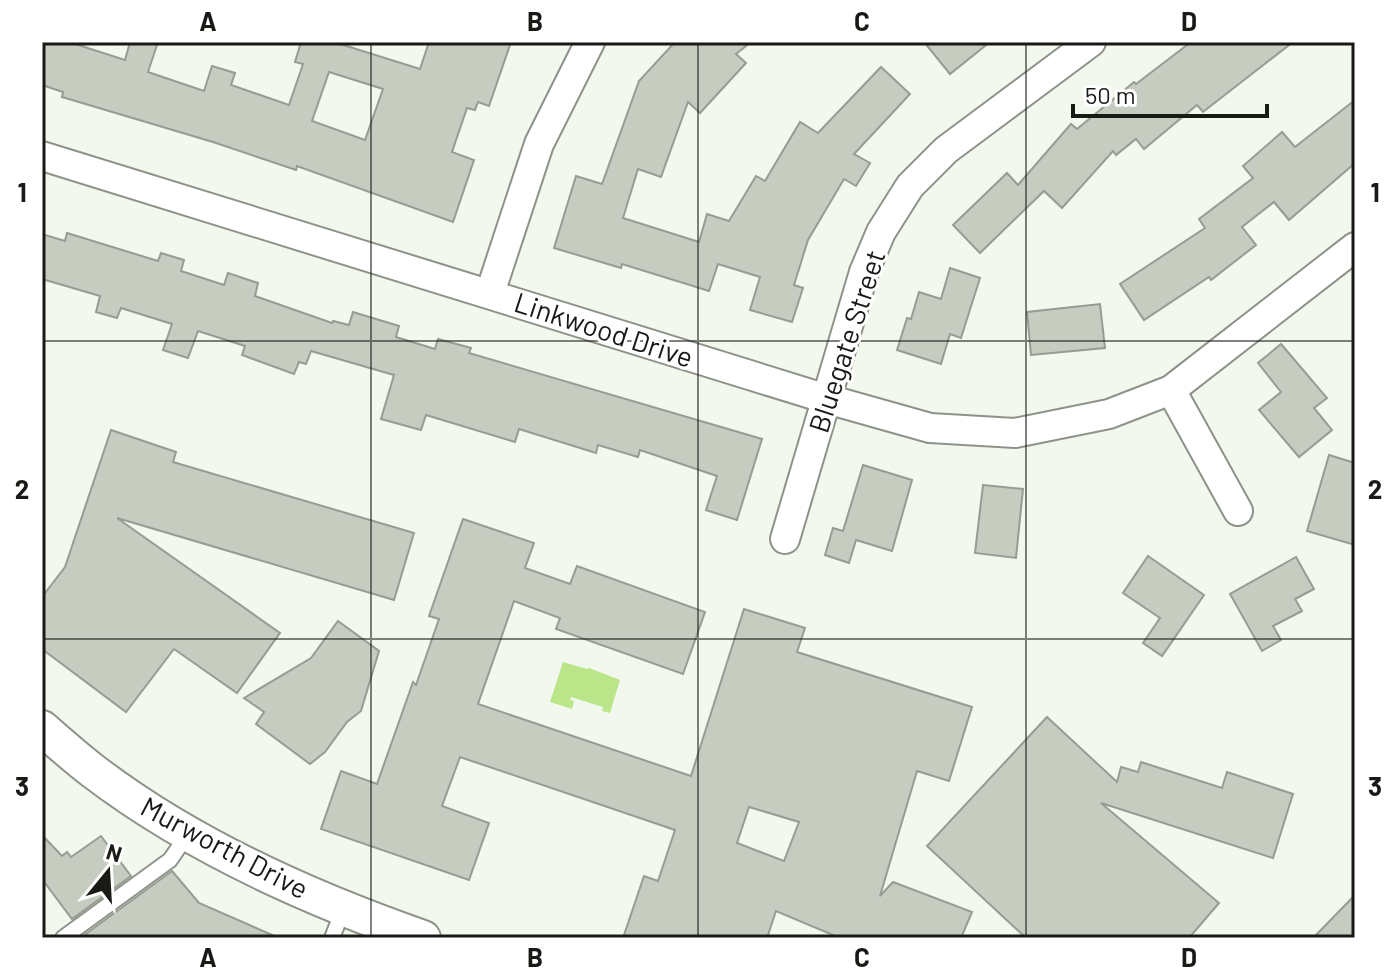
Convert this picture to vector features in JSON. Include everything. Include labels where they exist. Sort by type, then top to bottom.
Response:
[{"type":"street","points":[[490,293],[539,144],[590,42]]},
{"type":"street","name":"Bluegate Street","points":[[785,539],[864,272],[881,232],[910,186],[946,150],[1091,42]]},
{"type":"street","name":"Linkwood Drive","points":[[42,156],[827,399],[930,428],[1015,433],[1109,414],[1171,390],[1355,247]]},
{"type":"street","points":[[1171,390],[1238,511]]},
{"type":"street","name":"Murworth Drive","points":[[42,728],[94,772],[188,834],[337,924],[423,938]]},
{"type":"lane","points":[[63,938],[170,860],[188,834]]},
{"type":"shaded area","points":[[563,662],[620,680],[610,713],[602,711],[603,707],[571,697],[570,700],[574,701],[572,709],[550,702]]},
{"type":"building","points":[[42,42],[69,42],[125,60],[130,42],[158,42],[148,72],[204,91],[212,66],[235,73],[231,85],[289,105],[303,64],[295,62],[301,42],[334,42],[420,69],[429,42],[511,42],[489,106],[478,102],[475,110],[467,108],[452,152],[474,160],[453,222],[297,166],[296,170],[62,97],[63,92],[42,85]],"holes":[[[329,72],[383,89],[365,140],[312,121]]]},
{"type":"building","points":[[675,42],[751,42],[736,54],[746,63],[700,113],[688,102],[661,177],[638,169],[623,218],[699,242],[707,214],[729,221],[756,176],[765,181],[800,122],[818,133],[881,67],[910,94],[854,154],[870,163],[856,186],[844,179],[808,240],[794,285],[803,288],[792,322],[750,310],[760,277],[718,264],[709,291],[622,264],[621,268],[554,248],[576,176],[602,184],[639,81]]},
{"type":"building","points":[[924,42],[990,42],[950,74]]},
{"type":"building","points":[[1191,42],[1293,42],[1203,112],[1197,105],[1144,149],[1136,139],[1116,155],[1113,151],[1062,208],[1044,191],[980,253],[953,225],[1007,173],[1018,185],[1071,124],[1077,129],[1134,82],[1136,84]]},
{"type":"building","points":[[1355,100],[1355,163],[1289,220],[1274,202],[1242,227],[1256,245],[1211,280],[1209,277],[1144,320],[1120,284],[1205,228],[1199,219],[1253,178],[1243,166],[1282,132],[1295,147]]},
{"type":"building","points":[[67,233],[158,261],[161,253],[184,260],[181,271],[224,285],[228,273],[258,283],[255,296],[332,323],[349,325],[353,312],[399,326],[396,337],[435,349],[438,339],[471,348],[469,353],[762,439],[737,520],[706,510],[717,476],[640,450],[638,457],[598,445],[596,453],[519,429],[515,442],[426,415],[421,430],[381,419],[394,375],[311,351],[306,364],[299,362],[294,374],[242,355],[245,346],[198,331],[188,358],[163,350],[172,324],[121,308],[117,318],[96,312],[100,296],[42,279],[42,234],[65,241]]},
{"type":"building","points":[[950,268],[980,278],[961,338],[950,334],[941,364],[897,350],[919,292],[941,299]]},
{"type":"building","points":[[1100,304],[1105,348],[1031,355],[1027,312]]},
{"type":"building","points":[[1281,344],[1327,398],[1314,408],[1332,430],[1299,457],[1259,410],[1281,392],[1258,363]]},
{"type":"building","points":[[111,430],[176,452],[173,462],[414,533],[394,600],[117,518],[280,633],[237,693],[174,649],[126,712],[42,649],[42,597],[65,567]]},
{"type":"building","points":[[1329,455],[1355,463],[1355,545],[1307,531]]},
{"type":"building","points":[[863,465],[912,480],[892,551],[856,540],[849,563],[825,555],[833,528],[843,531]]},
{"type":"building","points":[[983,485],[1023,489],[1016,558],[975,553]]},
{"type":"building","points":[[463,519],[534,543],[525,568],[570,584],[577,566],[705,612],[683,674],[556,629],[560,618],[514,601],[478,704],[691,776],[744,609],[805,628],[797,652],[972,707],[949,781],[917,771],[880,896],[893,882],[972,912],[961,938],[840,938],[776,911],[767,938],[623,938],[644,876],[658,881],[675,830],[460,757],[442,806],[489,823],[469,880],[321,829],[341,771],[377,784],[439,619],[429,616]],"holes":[[[749,807],[799,822],[784,861],[737,843]]]},
{"type":"building","points":[[1148,556],[1204,595],[1162,656],[1143,643],[1160,618],[1123,593]]},
{"type":"building","points":[[1296,557],[1314,589],[1295,599],[1302,611],[1273,626],[1281,640],[1262,651],[1230,594]]},
{"type":"building","points":[[338,621],[379,651],[361,711],[347,722],[325,752],[310,764],[256,724],[264,712],[244,698],[311,658]]},
{"type":"building","points":[[1047,717],[1117,782],[1121,767],[1138,772],[1141,762],[1222,788],[1227,772],[1293,794],[1273,858],[1101,803],[1219,903],[1189,938],[1026,938],[927,846]]},
{"type":"building","points":[[42,835],[62,856],[67,852],[71,857],[101,836],[131,876],[72,919],[42,879]]},
{"type":"building","points":[[172,871],[199,903],[279,938],[83,936]]},
{"type":"building","points":[[1355,895],[1355,938],[1313,938]]}]
